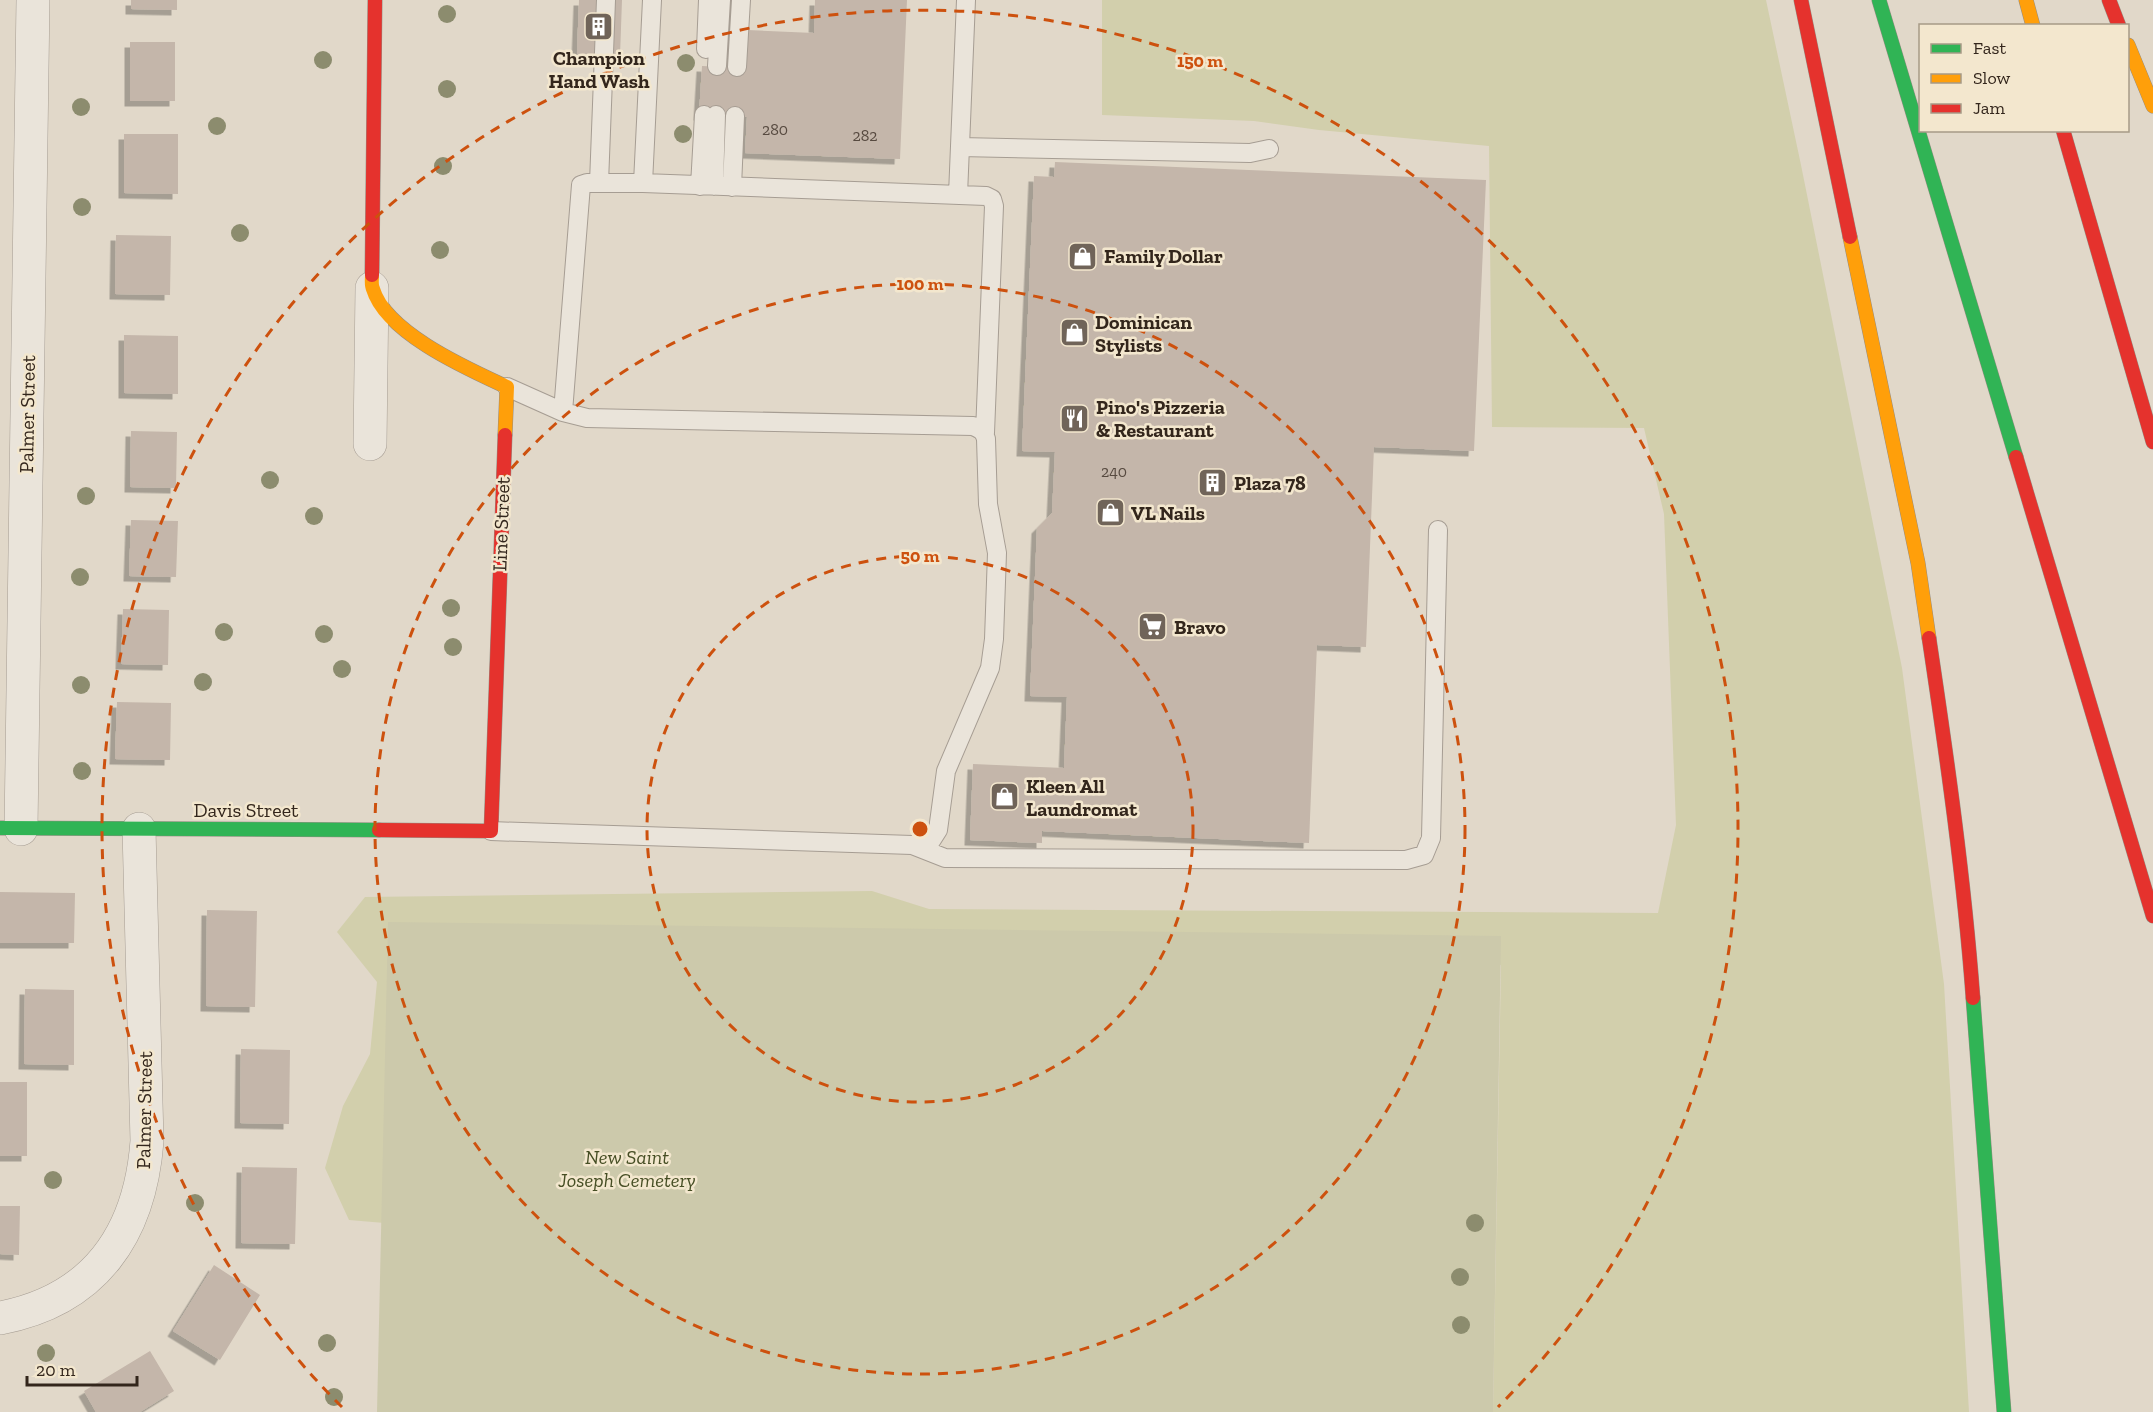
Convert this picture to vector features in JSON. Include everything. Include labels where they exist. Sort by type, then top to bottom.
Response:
[{"type":"main road","points":[[375,0],[372,288],[381,306],[404,329],[459,363],[507,387]]},
{"type":"main road","points":[[1801,0],[1918,564],[1953,798],[1970,957],[2004,1412]]},
{"type":"main road","points":[[1879,0],[2153,916]]},
{"type":"main road","points":[[2026,0],[2032,24]]},
{"type":"main road","points":[[2109,0],[2119,24]]},
{"type":"main road","points":[[2129,50],[2153,105]]},
{"type":"main road","points":[[2064,132],[2153,442]]},
{"type":"main road","name":"Line Street","points":[[491,831],[507,387]]},
{"type":"main road","name":"Davis Street","points":[[11,829],[491,831]]},
{"type":"street","name":"Palmer Street","points":[[11,829],[33,0]]},
{"type":"street","points":[[370,444],[372,288]]},
{"type":"street","name":"Palmer Street","points":[[0,1318],[32,1310],[61,1298],[92,1274],[126,1229],[143,1182],[147,1141],[139,829]]},
{"type":"lane","points":[[599,183],[606,0]]},
{"type":"lane","points":[[643,183],[652,0]]},
{"type":"lane","points":[[708,0],[712,66],[721,0]]},
{"type":"lane","points":[[737,67],[741,0]]},
{"type":"lane","points":[[958,195],[966,0]]},
{"type":"lane","points":[[710,115],[715,186]]},
{"type":"lane","points":[[715,186],[735,116]]},
{"type":"lane","points":[[960,147],[1250,153],[1269,149]]},
{"type":"lane","points":[[491,831],[912,845],[931,841],[938,830],[946,771],[988,677],[992,657],[997,553],[988,504],[985,433],[994,206],[992,199],[986,196],[643,183],[587,183],[581,185],[563,412]]},
{"type":"lane","points":[[507,387],[578,417],[973,426],[985,433]]},
{"type":"lane","points":[[912,845],[945,858],[1407,860],[1424,855],[1431,838],[1438,530]]},
{"type":"green space","points":[[1102,0],[1766,0],[1902,668],[1944,984],[1969,1412],[1493,1412],[1501,965],[491,1232],[349,1220],[325,1168],[343,1106],[370,1054],[377,982],[337,932],[365,897],[872,891],[929,909],[1658,913],[1676,825],[1664,514],[1644,428],[1492,427],[1489,146],[1319,130],[1254,121],[1102,115]]},
{"type":"green space","name":"New Saint Joseph Cemetery","points":[[388,922],[1501,936],[1493,1412],[377,1412]]},
{"type":"building","points":[[131,0],[177,0],[177,10],[131,9]]},
{"type":"building","name":"Champion Hand Wash","points":[[579,0],[622,0],[620,56],[577,54]]},
{"type":"building","points":[[815,0],[907,0],[900,159],[745,153],[747,117],[699,115],[702,66],[746,68],[747,30],[814,33]]},
{"type":"building","points":[[130,42],[175,42],[175,101],[130,101]]},
{"type":"building","points":[[124,134],[178,134],[178,194],[124,193]]},
{"type":"building","name":"Plaza 78","points":[[1055,162],[1486,180],[1474,451],[1374,447],[1366,647],[1317,645],[1309,843],[1042,831],[1042,843],[970,840],[973,764],[1064,768],[1067,697],[1030,696],[1037,528],[1052,513],[1055,452],[1022,451],[1034,176],[1054,177]]},
{"type":"building","points":[[116,235],[171,236],[170,295],[115,294]]},
{"type":"building","points":[[124,335],[178,336],[178,394],[124,393]]},
{"type":"building","points":[[131,431],[177,432],[176,488],[130,487]]},
{"type":"building","points":[[131,520],[178,521],[176,577],[129,576]]},
{"type":"building","points":[[123,609],[169,610],[168,665],[121,664]]},
{"type":"building","points":[[117,702],[171,703],[170,760],[115,759]]},
{"type":"building","points":[[0,892],[75,893],[74,943],[0,943]]},
{"type":"building","points":[[207,910],[257,911],[255,1007],[206,1006]]},
{"type":"building","points":[[25,989],[74,990],[74,1065],[24,1064]]},
{"type":"building","points":[[241,1049],[290,1050],[289,1124],[240,1123]]},
{"type":"building","points":[[0,1082],[27,1082],[27,1156],[0,1156]]},
{"type":"building","points":[[242,1167],[297,1168],[295,1244],[241,1243]]},
{"type":"building","points":[[0,1206],[20,1206],[19,1255],[0,1254]]},
{"type":"building","points":[[214,1265],[260,1295],[220,1360],[173,1331]]},
{"type":"building","points":[[150,1351],[174,1391],[140,1412],[96,1412],[84,1391]]},
{"type":"traffic: fast","points":[[1879,0],[2016,457]]},
{"type":"traffic: fast","points":[[0,828],[379,830]]},
{"type":"traffic: fast","points":[[1973,998],[2004,1412]]},
{"type":"traffic: slow","points":[[2026,0],[2032,24]]},
{"type":"traffic: slow","points":[[2129,47],[2153,106]]},
{"type":"traffic: slow","points":[[1850,237],[1918,563],[1929,638]]},
{"type":"traffic: slow","points":[[372,275],[372,287],[381,305],[411,335],[451,360],[507,387],[505,435]]},
{"type":"traffic: jam","points":[[372,275],[375,0]]},
{"type":"traffic: jam","points":[[1801,0],[1850,237]]},
{"type":"traffic: jam","points":[[2109,0],[2118,24]]},
{"type":"traffic: jam","points":[[2064,132],[2153,442]]},
{"type":"traffic: jam","points":[[379,830],[491,831],[505,435]]},
{"type":"traffic: jam","points":[[2016,457],[2153,916]]},
{"type":"traffic: jam","points":[[1929,638],[1960,863],[1973,998]]},
{"type":"place","name":"Champion Hand Wash","points":[[599,27]]},
{"type":"place","name":"Family Dollar","points":[[1083,256]]},
{"type":"place","name":"Dominican Stylists","points":[[1074,333]]},
{"type":"place","name":"Pino's Pizzeria & Restaurant","points":[[1075,419]]},
{"type":"place","name":"Plaza 78","points":[[1213,483]]},
{"type":"place","name":"VL Nails","points":[[1110,513]]},
{"type":"place","name":"Bravo","points":[[1153,627]]},
{"type":"place","name":"Kleen All Laundromat","points":[[1005,797]]}]
